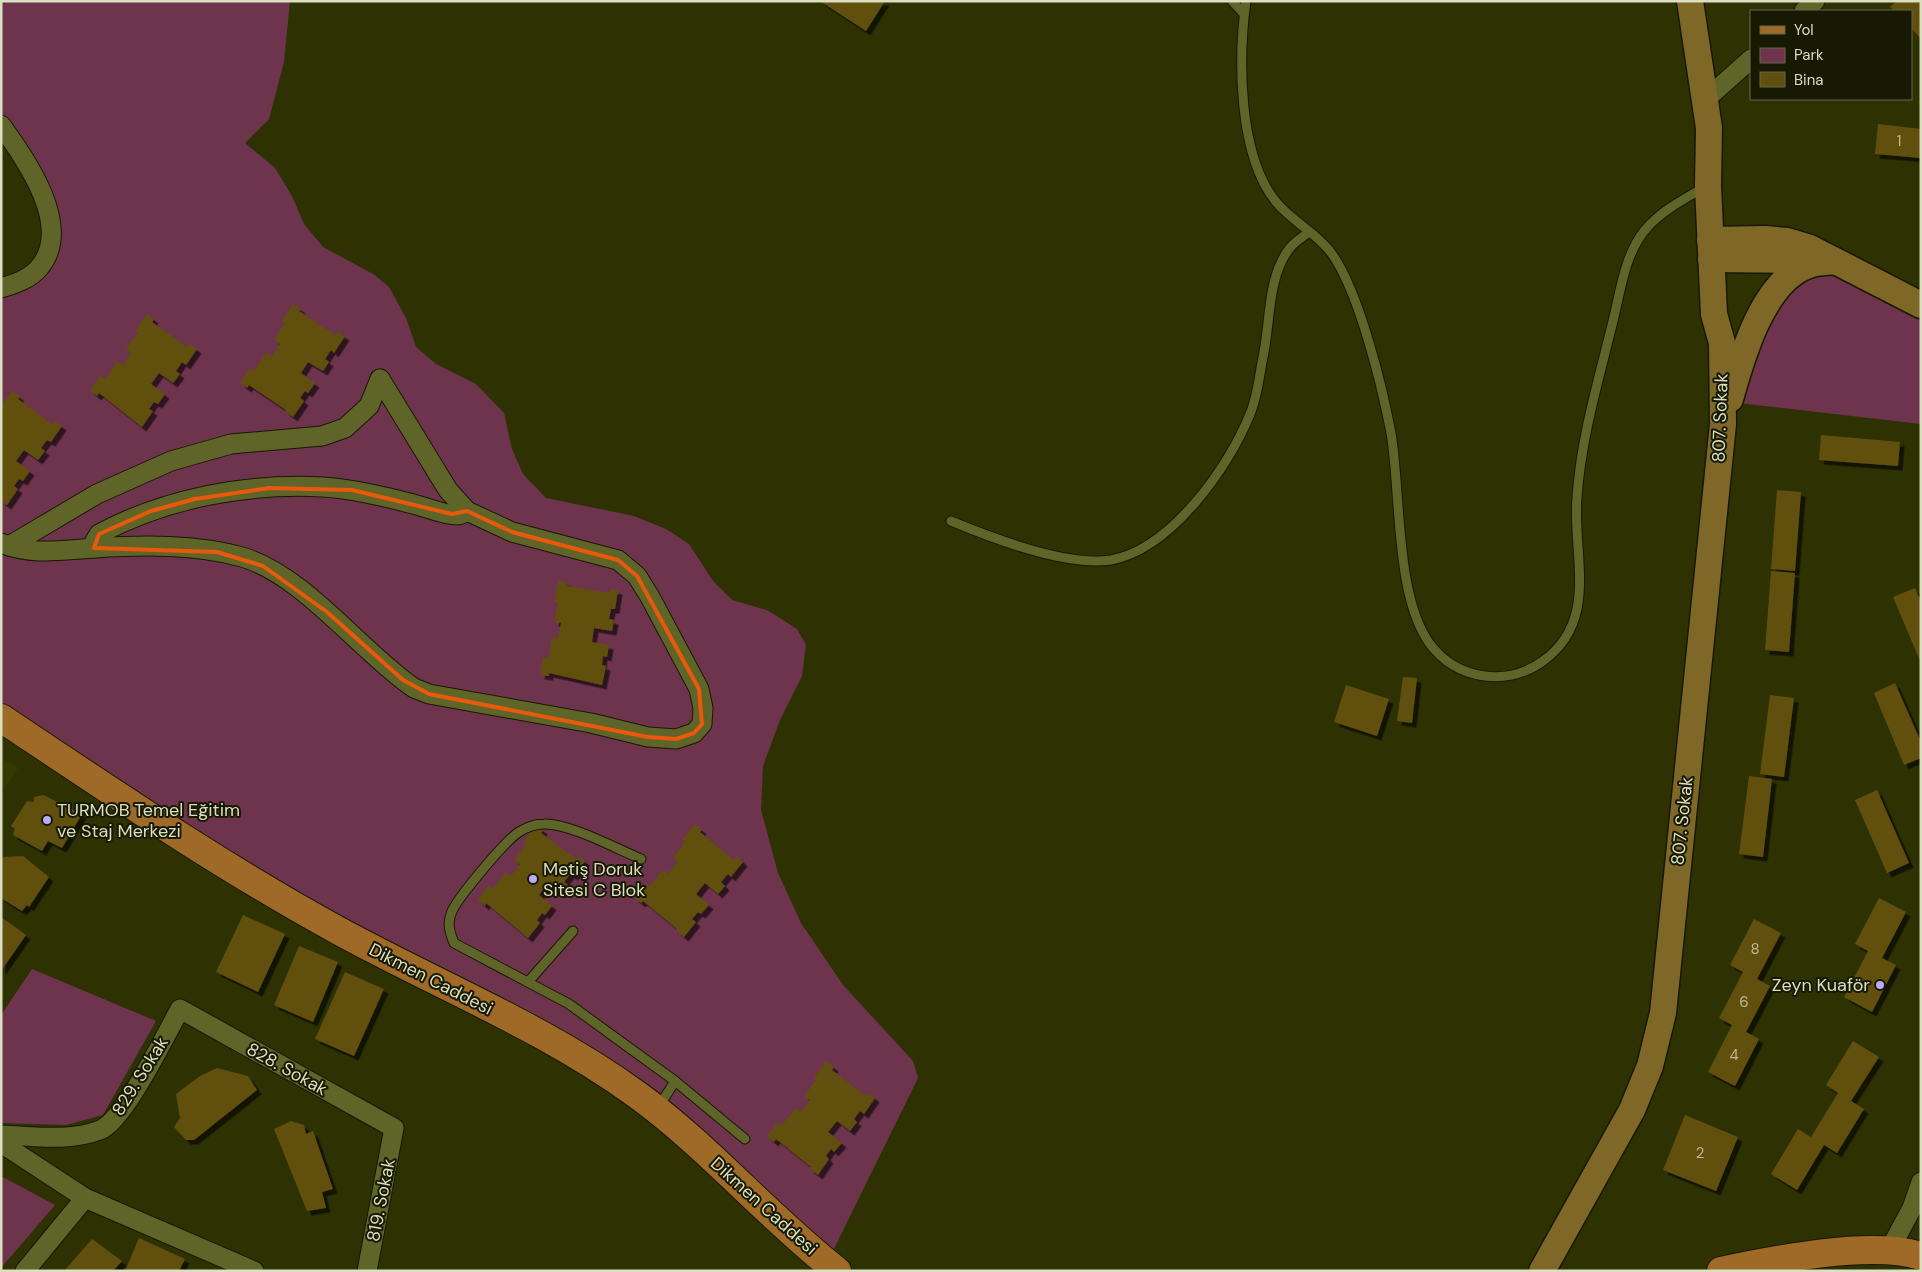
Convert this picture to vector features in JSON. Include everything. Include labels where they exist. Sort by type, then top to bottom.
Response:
[{"type":"main road","name":"807. Sokak","points":[[1690,1],[1705,100],[1710,152],[1708,186],[1719,249]]},
{"type":"main road","name":"807. Sokak","points":[[1542,1271],[1632,1110],[1650,1066],[1663,1013],[1723,424],[1722,343],[1714,314],[1724,183],[1710,152]]},
{"type":"main road","points":[[1719,249],[1765,239],[1787,241],[1810,248],[1921,306]]},
{"type":"main road","points":[[1723,424],[1751,337],[1774,292],[1788,276],[1797,271],[1812,264],[1835,261]]},
{"type":"main road","name":"Dikmen Caddesi","points":[[1,718],[248,878],[337,930],[556,1043],[636,1093],[837,1271]]},
{"type":"main road","points":[[1721,1271],[1782,1258],[1869,1251],[1921,1256]]},
{"type":"street","points":[[1805,10],[1815,1]]},
{"type":"street","points":[[1705,100],[1750,60]]},
{"type":"street","points":[[1,125],[44,194],[49,208],[51,231],[48,250],[39,269],[20,281],[1,288]]},
{"type":"street","points":[[380,379],[448,490],[468,511],[512,532],[618,560],[637,576],[699,689],[703,708],[702,724],[694,733],[676,739],[648,737],[591,723],[429,694],[414,688],[403,680],[326,612],[285,579],[263,566],[243,558],[192,549],[156,547],[94,548],[46,552],[23,550],[5,544],[97,494],[171,460],[231,444],[308,438],[336,432],[362,415],[380,379]]},
{"type":"street","points":[[94,548],[99,534],[151,511],[195,499],[269,488],[324,487],[352,490],[380,495],[452,514],[468,511]]},
{"type":"street","name":"828. Sokak","points":[[180,1009],[394,1128]]},
{"type":"street","name":"829. Sokak","points":[[1,1135],[69,1138],[102,1129],[122,1111],[180,1009]]},
{"type":"street","name":"819. Sokak","points":[[367,1271],[394,1128]]},
{"type":"street","points":[[1,1143],[85,1198],[254,1271]]},
{"type":"street","points":[[1889,1252],[1912,1208],[1921,1182]]},
{"type":"street","points":[[24,1271],[85,1198]]},
{"type":"lane","points":[[1232,1],[1244,14]]},
{"type":"lane","points":[[1246,1],[1240,39],[1242,91],[1249,136],[1260,175],[1277,203],[1332,253],[1353,294],[1372,359],[1390,432],[1398,493],[1403,564],[1414,613],[1429,644],[1452,665],[1477,676],[1509,678],[1543,661],[1565,639],[1578,611],[1581,579],[1576,498],[1587,426],[1629,259],[1644,231],[1674,204],[1708,186]]},
{"type":"lane","points":[[951,521],[1005,543],[1086,560],[1110,560],[1131,554],[1164,533],[1188,510],[1223,465],[1251,413],[1263,358],[1270,304],[1280,267],[1290,248],[1309,232]]},
{"type":"lane","points":[[641,859],[555,824],[530,826],[512,837],[453,907],[449,925],[454,943],[569,1004],[675,1081],[745,1139]]},
{"type":"lane","points":[[528,982],[573,931]]},
{"type":"lane","points":[[656,1110],[675,1081]]},
{"type":"highlighted area","points":[[269,488],[352,490],[452,514],[467,511],[512,532],[618,560],[637,576],[699,689],[702,724],[694,733],[676,739],[648,737],[429,694],[403,680],[327,612],[263,566],[217,552],[94,548],[99,534],[151,511],[195,499]]},
{"type":"shaded area","points":[[1,758],[18,768],[1,794]]},
{"type":"green space","points":[[1,1],[290,1],[284,62],[269,119],[245,143],[275,168],[292,196],[304,224],[323,247],[373,274],[389,287],[406,318],[416,347],[436,364],[476,384],[504,413],[512,449],[523,474],[546,498],[634,516],[666,529],[689,544],[713,581],[732,600],[767,610],[797,629],[806,645],[802,676],[780,720],[763,766],[761,810],[778,873],[801,923],[843,985],[913,1061],[918,1078],[827,1263],[680,1130],[1,718],[1,288],[20,281],[51,231],[1,125]]},
{"type":"green space","points":[[1812,264],[1921,305],[1921,424],[1730,402],[1743,357]]},
{"type":"green space","points":[[32,969],[156,1021],[103,1115],[66,1125],[1,1123],[1,1015]]},
{"type":"green space","points":[[1,1176],[55,1205],[1,1268]]},
{"type":"building","points":[[820,1],[885,1],[866,31]]},
{"type":"building","points":[[1896,1],[1921,1],[1921,39],[1912,29],[1912,10],[1893,10],[1890,7]]},
{"type":"building","points":[[1878,124],[1921,129],[1921,158],[1875,154]]},
{"type":"building","points":[[293,304],[301,309],[299,311],[335,335],[338,332],[345,336],[334,353],[331,350],[325,359],[329,362],[323,371],[308,362],[301,373],[315,383],[308,393],[305,391],[300,398],[304,401],[293,417],[286,410],[249,385],[247,388],[240,383],[250,368],[254,371],[266,353],[272,356],[280,344],[274,340],[285,323],[282,321]]},
{"type":"building","points":[[147,314],[154,319],[152,322],[187,347],[190,344],[197,349],[186,365],[182,362],[176,371],[180,374],[173,383],[159,373],[151,384],[165,394],[158,404],[154,402],[149,409],[153,411],[142,427],[99,393],[97,396],[90,390],[100,376],[105,379],[117,362],[123,365],[131,353],[126,349],[138,333],[135,331]]},
{"type":"building","points":[[12,391],[20,397],[18,399],[53,425],[55,421],[62,426],[51,442],[47,440],[41,448],[45,451],[38,460],[24,450],[16,461],[30,471],[23,481],[19,479],[14,486],[18,489],[7,505],[1,501],[1,406]]},
{"type":"building","points":[[1821,435],[1900,442],[1898,466],[1819,460]]},
{"type":"building","points":[[1777,490],[1801,492],[1795,571],[1771,569]]},
{"type":"building","points":[[1771,571],[1795,573],[1789,652],[1765,650]]},
{"type":"building","points":[[558,581],[567,582],[566,586],[609,593],[610,589],[618,590],[615,609],[611,609],[609,619],[614,620],[612,631],[594,628],[592,642],[609,645],[607,657],[603,656],[602,665],[606,666],[602,685],[549,673],[549,676],[540,675],[543,657],[549,658],[552,637],[558,638],[561,623],[554,622],[558,602],[554,602]]},
{"type":"building","points":[[1915,588],[1921,602],[1921,663],[1893,597]]},
{"type":"building","points":[[1403,677],[1417,678],[1412,723],[1397,721]]},
{"type":"building","points":[[1895,683],[1921,742],[1921,758],[1904,765],[1874,693]]},
{"type":"building","points":[[1346,685],[1389,699],[1377,736],[1334,722]]},
{"type":"building","points":[[1770,695],[1794,698],[1784,777],[1760,774]]},
{"type":"building","points":[[1749,776],[1772,779],[1763,857],[1739,854]]},
{"type":"building","points":[[1877,790],[1909,863],[1887,873],[1855,800]]},
{"type":"building","name":"TURMOB Temel Eğitim ve Staj Merkezi","points":[[43,795],[82,814],[62,848],[48,841],[42,851],[13,835],[15,829],[11,826],[27,801],[34,802],[34,797]]},
{"type":"building","points":[[695,824],[702,830],[700,832],[734,860],[737,856],[743,862],[731,877],[728,874],[721,882],[725,886],[718,894],[705,883],[696,894],[709,905],[701,914],[698,912],[692,919],[696,922],[684,937],[643,901],[641,903],[634,897],[646,883],[650,886],[663,870],[668,874],[678,862],[673,858],[685,842],[682,840]]},
{"type":"building","name":"Metiş Doruk Sitesi C Blok","points":[[536,825],[543,830],[541,833],[576,859],[578,856],[585,861],[574,876],[570,874],[564,882],[568,885],[561,894],[547,884],[539,895],[552,906],[545,915],[542,913],[537,920],[540,923],[528,938],[486,903],[485,906],[478,900],[488,886],[493,889],[506,872],[511,876],[520,864],[514,860],[526,844],[523,842]]},
{"type":"building","points":[[23,856],[49,877],[29,907],[27,905],[22,911],[1,898],[1,859],[3,857]]},
{"type":"building","points":[[1879,898],[1906,912],[1882,958],[1896,965],[1872,1012],[1844,997],[1868,951],[1855,944]]},
{"type":"building","points":[[243,915],[285,934],[258,992],[216,972]]},
{"type":"building","points":[[1,917],[26,935],[1,971]]},
{"type":"building","points":[[1754,919],[1781,933],[1757,979],[1770,986],[1746,1032],[1759,1039],[1735,1086],[1708,1072],[1732,1025],[1719,1018],[1743,972],[1730,965]]},
{"type":"building","points":[[299,946],[338,962],[313,1022],[274,1005]]},
{"type":"building","points":[[345,972],[384,989],[354,1056],[315,1039]]},
{"type":"building","points":[[1853,1041],[1879,1057],[1851,1101],[1864,1109],[1837,1153],[1824,1145],[1797,1190],[1771,1174],[1798,1129],[1811,1137],[1838,1093],[1826,1085]]},
{"type":"building","points":[[826,1061],[834,1067],[832,1070],[866,1096],[869,1093],[875,1098],[864,1114],[860,1111],[854,1119],[857,1122],[850,1131],[837,1121],[828,1132],[842,1143],[834,1152],[831,1149],[826,1156],[829,1159],[818,1175],[809,1168],[811,1167],[776,1139],[774,1142],[767,1136],[778,1122],[782,1125],[796,1108],[801,1112],[810,1100],[804,1096],[816,1080],[814,1078]]},
{"type":"building","points":[[217,1068],[248,1076],[257,1090],[194,1140],[186,1140],[174,1127],[180,1118],[176,1094],[200,1076]]},
{"type":"building","points":[[1685,1115],[1738,1137],[1716,1191],[1663,1170]]},
{"type":"building","points":[[291,1121],[304,1125],[306,1134],[313,1131],[333,1189],[322,1192],[326,1208],[307,1211],[274,1129]]},
{"type":"building","points":[[139,1238],[185,1259],[179,1271],[125,1271]]},
{"type":"building","points":[[92,1239],[122,1261],[113,1271],[64,1271]]},
{"type":"place","name":"TURMOB Temel Eğitim ve Staj Merkezi","points":[[47,820]]},
{"type":"place","name":"Metiş Doruk Sitesi C Blok","points":[[533,879]]},
{"type":"place","name":"Zeyn Kuaför","points":[[1880,985]]}]
